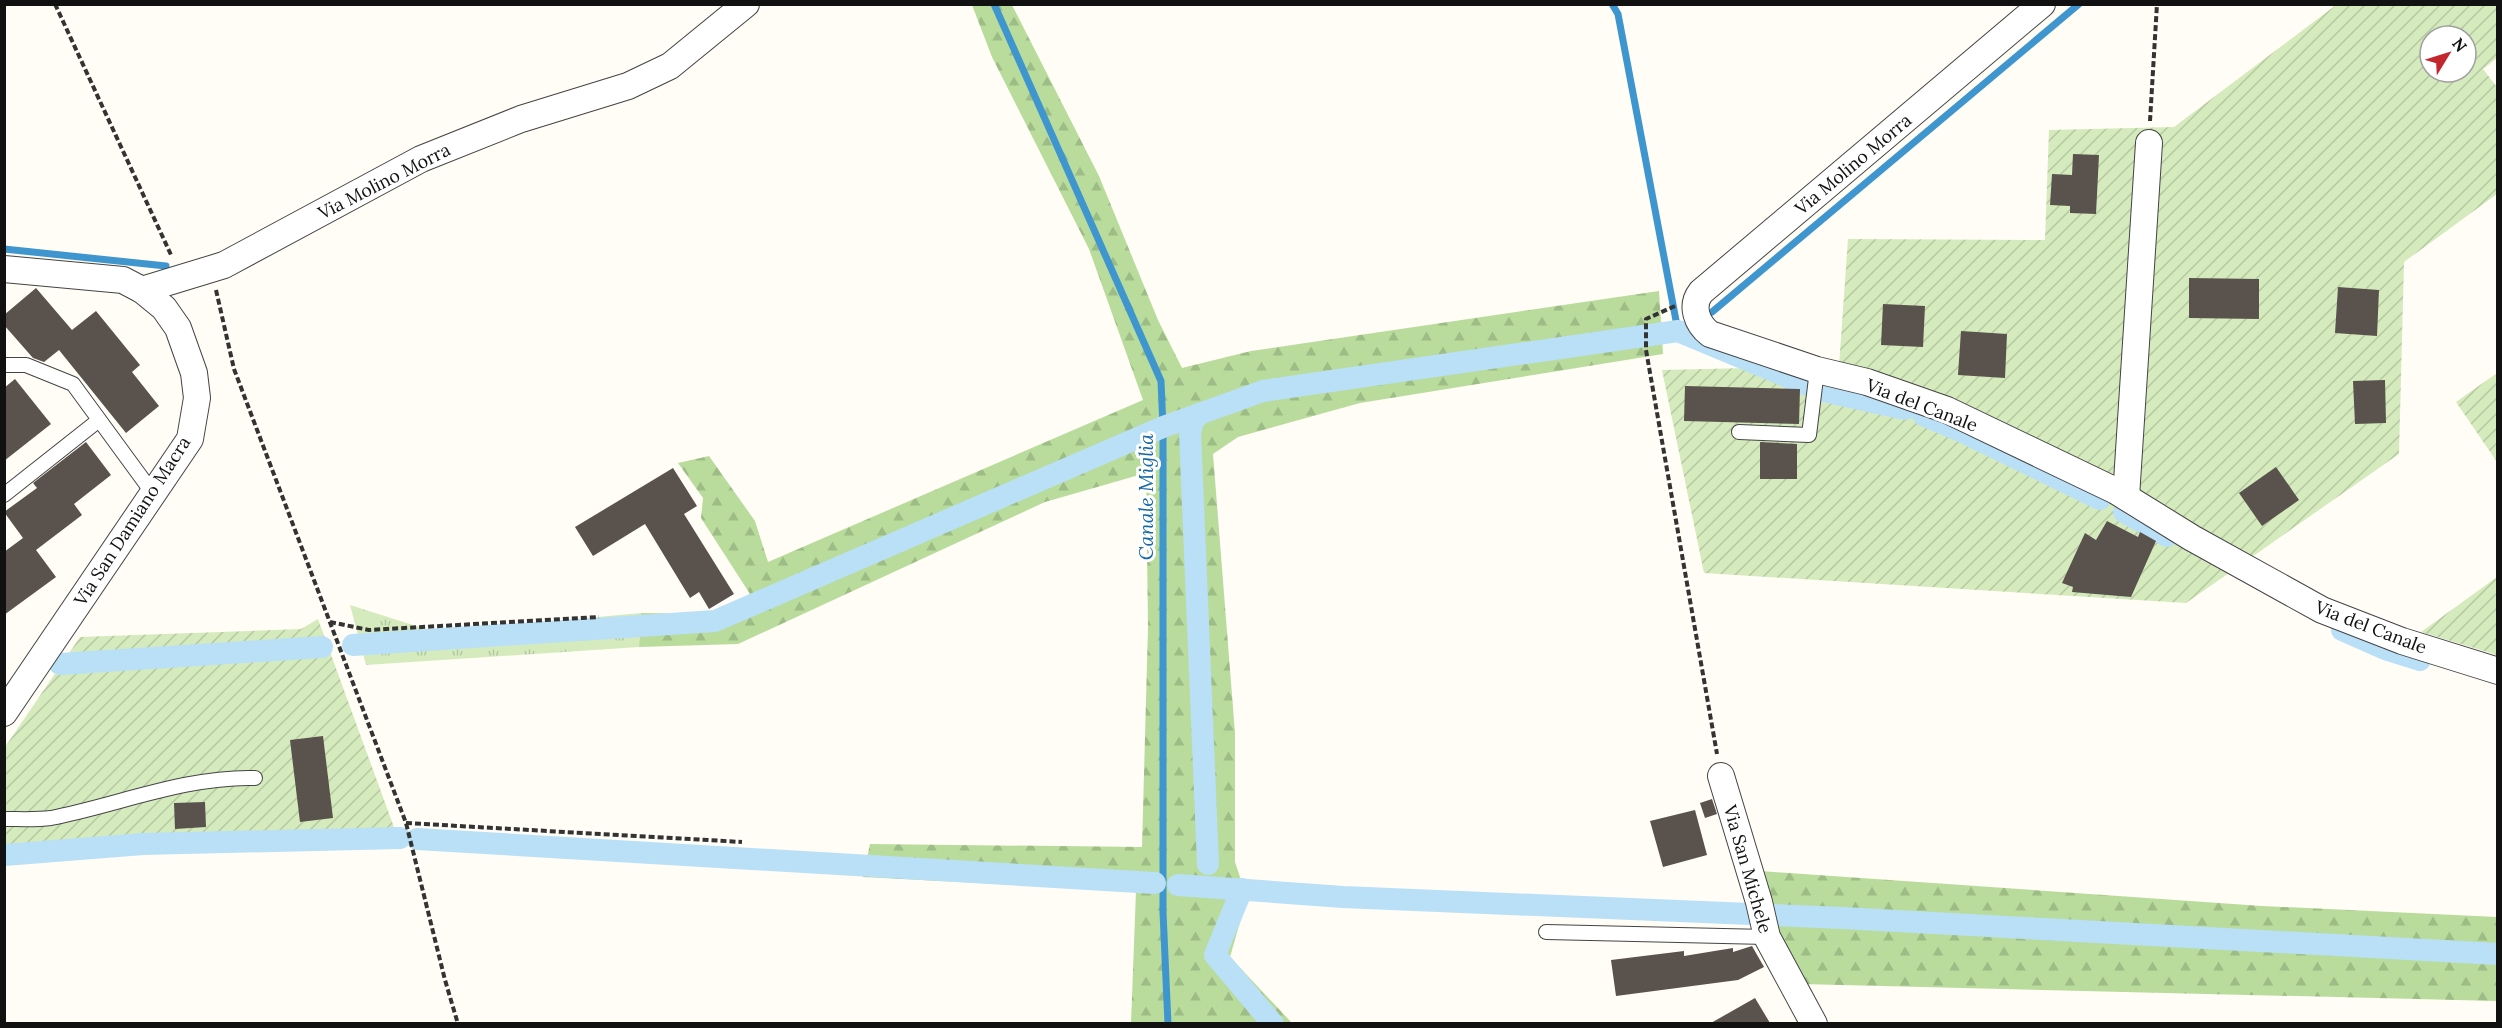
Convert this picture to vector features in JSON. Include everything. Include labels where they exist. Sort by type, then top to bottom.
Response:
[{"type":"street","name":"Via Molino Morra","points":[[142,290],[224,265],[421,159],[521,119],[628,86],[670,66],[746,4]]},
{"type":"street","name":"Via Molino Morra","points":[[1710,334],[1698,320],[1695,310],[1696,299],[1701,292],[2042,4]]},
{"type":"street","points":[[2126,497],[2149,143]]},
{"type":"street","points":[[4,269],[123,280],[142,290]]},
{"type":"street","name":"Via San Damiano Macra","points":[[4,713],[190,439],[197,398],[192,363],[178,328],[164,308],[142,290]]},
{"type":"street","name":"Via del Canale","points":[[1710,334],[1817,370],[1867,382],[1947,410],[2126,497],[2192,538],[2322,610],[2402,640],[2498,671]]},
{"type":"street","name":"Via San Michele","points":[[1721,776],[1766,932],[1814,1023]]},
{"type":"lane","points":[[4,365],[26,365],[73,384],[152,492]]},
{"type":"lane","points":[[1739,432],[1809,435],[1817,370]]},
{"type":"lane","points":[[4,495],[99,420]]},
{"type":"lane","points":[[4,819],[48,818],[162,791],[236,778],[255,778]]},
{"type":"lane","points":[[1546,932],[1766,932]]},
{"type":"path","points":[[55,4],[182,278]]},
{"type":"path","points":[[2149,143],[2157,4]]},
{"type":"path","points":[[211,269],[234,369],[406,823],[458,1023]]},
{"type":"path","points":[[1664,310],[1646,319],[1646,350],[1721,776]]},
{"type":"path","points":[[330,622],[369,630],[599,617]]},
{"type":"path","points":[[406,823],[742,842]]},
{"type":"green space","points":[[972,5],[1012,5],[1099,176],[1158,320],[1182,368],[1251,351],[1659,291],[1663,354],[1360,403],[1238,437],[1213,454],[1235,733],[1235,862],[1247,898],[1230,957],[1292,1023],[1131,1023],[1136,891],[863,877],[870,844],[1142,847],[1148,627],[1146,473],[1045,502],[738,644],[639,647],[641,613],[716,614],[750,594],[701,518],[703,498],[678,463],[709,456],[755,521],[768,562],[1143,400],[1089,249],[992,57]]},
{"type":"green space","points":[[2336,5],[2497,5],[2497,58],[2483,69],[2497,87],[2497,194],[2404,262],[2399,454],[2186,603],[1704,573],[1662,370],[1839,366],[1848,239],[2045,240],[2049,130],[2174,127]]},
{"type":"green space","points":[[2497,373],[2497,462],[2456,402]]},
{"type":"green space","points":[[2497,577],[2497,655],[2421,632]]},
{"type":"green space","points":[[350,605],[435,632],[641,613],[639,647],[366,665]]},
{"type":"green space","points":[[318,619],[395,830],[207,837],[5,850],[5,747],[80,637],[301,629]]},
{"type":"green space","points":[[1760,871],[2262,906],[2497,917],[2497,1001],[1801,984],[1774,940]]},
{"type":"building","points":[[2073,154],[2099,155],[2096,214],[2070,213],[2070,206],[2050,205],[2052,174],[2072,175]]},
{"type":"building","points":[[2189,278],[2259,279],[2259,319],[2189,318]]},
{"type":"building","points":[[2338,287],[2379,290],[2377,336],[2335,333]]},
{"type":"building","points":[[36,288],[72,330],[96,311],[140,365],[132,372],[159,406],[126,433],[59,350],[44,362],[33,358],[4,325],[4,315]]},
{"type":"building","points":[[1883,304],[1925,306],[1923,347],[1881,345]]},
{"type":"building","points":[[1961,331],[2007,334],[2005,378],[1958,375]]},
{"type":"building","points":[[15,379],[51,424],[4,461],[4,388]]},
{"type":"building","points":[[2385,380],[2386,423],[2355,424],[2353,381]]},
{"type":"building","points":[[1685,386],[1800,389],[1799,424],[1684,421]]},
{"type":"building","points":[[86,442],[111,475],[74,504],[82,515],[36,550],[56,577],[4,615],[4,552],[23,538],[4,512],[37,488],[33,483]]},
{"type":"building","points":[[1760,442],[1797,444],[1797,479],[1760,479]]},
{"type":"building","points":[[2276,467],[2299,500],[2262,526],[2239,493]]},
{"type":"building","points":[[673,468],[697,506],[684,514],[734,594],[709,609],[699,592],[690,598],[645,524],[593,556],[575,527]]},
{"type":"building","points":[[2107,521],[2138,537],[2140,532],[2156,541],[2131,597],[2072,592],[2073,587],[2062,583],[2085,533],[2096,540]]},
{"type":"building","points":[[323,736],[333,818],[300,822],[290,740]]},
{"type":"building","points":[[1712,799],[1717,814],[1705,818],[1700,803]]},
{"type":"building","points":[[205,802],[206,827],[175,829],[174,803]]},
{"type":"building","points":[[1695,810],[1707,855],[1663,867],[1650,821]]},
{"type":"building","points":[[1752,946],[1764,967],[1738,980],[1616,996],[1611,960],[1684,951],[1684,956],[1733,948],[1733,952]]},
{"type":"building","points":[[1755,998],[1770,1023],[1711,1023]]},
{"type":"waterway","name":"Canale Miglia","points":[[994,4],[1161,381],[1163,427],[1163,912],[1168,1024]]},
{"type":"waterway","points":[[1612,4],[1618,14],[1678,331]]},
{"type":"waterway","points":[[1712,312],[2079,4]]},
{"type":"waterway","points":[[4,249],[166,266]]},
{"type":"waterway","points":[[353,645],[715,621],[1163,427],[1263,391],[1678,331],[1805,384]]},
{"type":"waterway","points":[[1823,391],[1905,409]]},
{"type":"waterway","points":[[1199,414],[1193,421],[1190,433],[1208,864]]},
{"type":"waterway","points":[[1923,415],[2100,499]]},
{"type":"waterway","points":[[2124,512],[2167,536]]},
{"type":"waterway","points":[[2342,630],[2385,649],[2420,660]]},
{"type":"waterway","points":[[60,664],[322,647]]},
{"type":"waterway","points":[[4,855],[143,844],[400,838]]},
{"type":"waterway","points":[[417,839],[1155,883]]},
{"type":"waterway","points":[[1178,885],[1343,897],[1843,918],[2498,954]]},
{"type":"waterway","points":[[1242,889],[1215,955],[1273,1024]]}]
